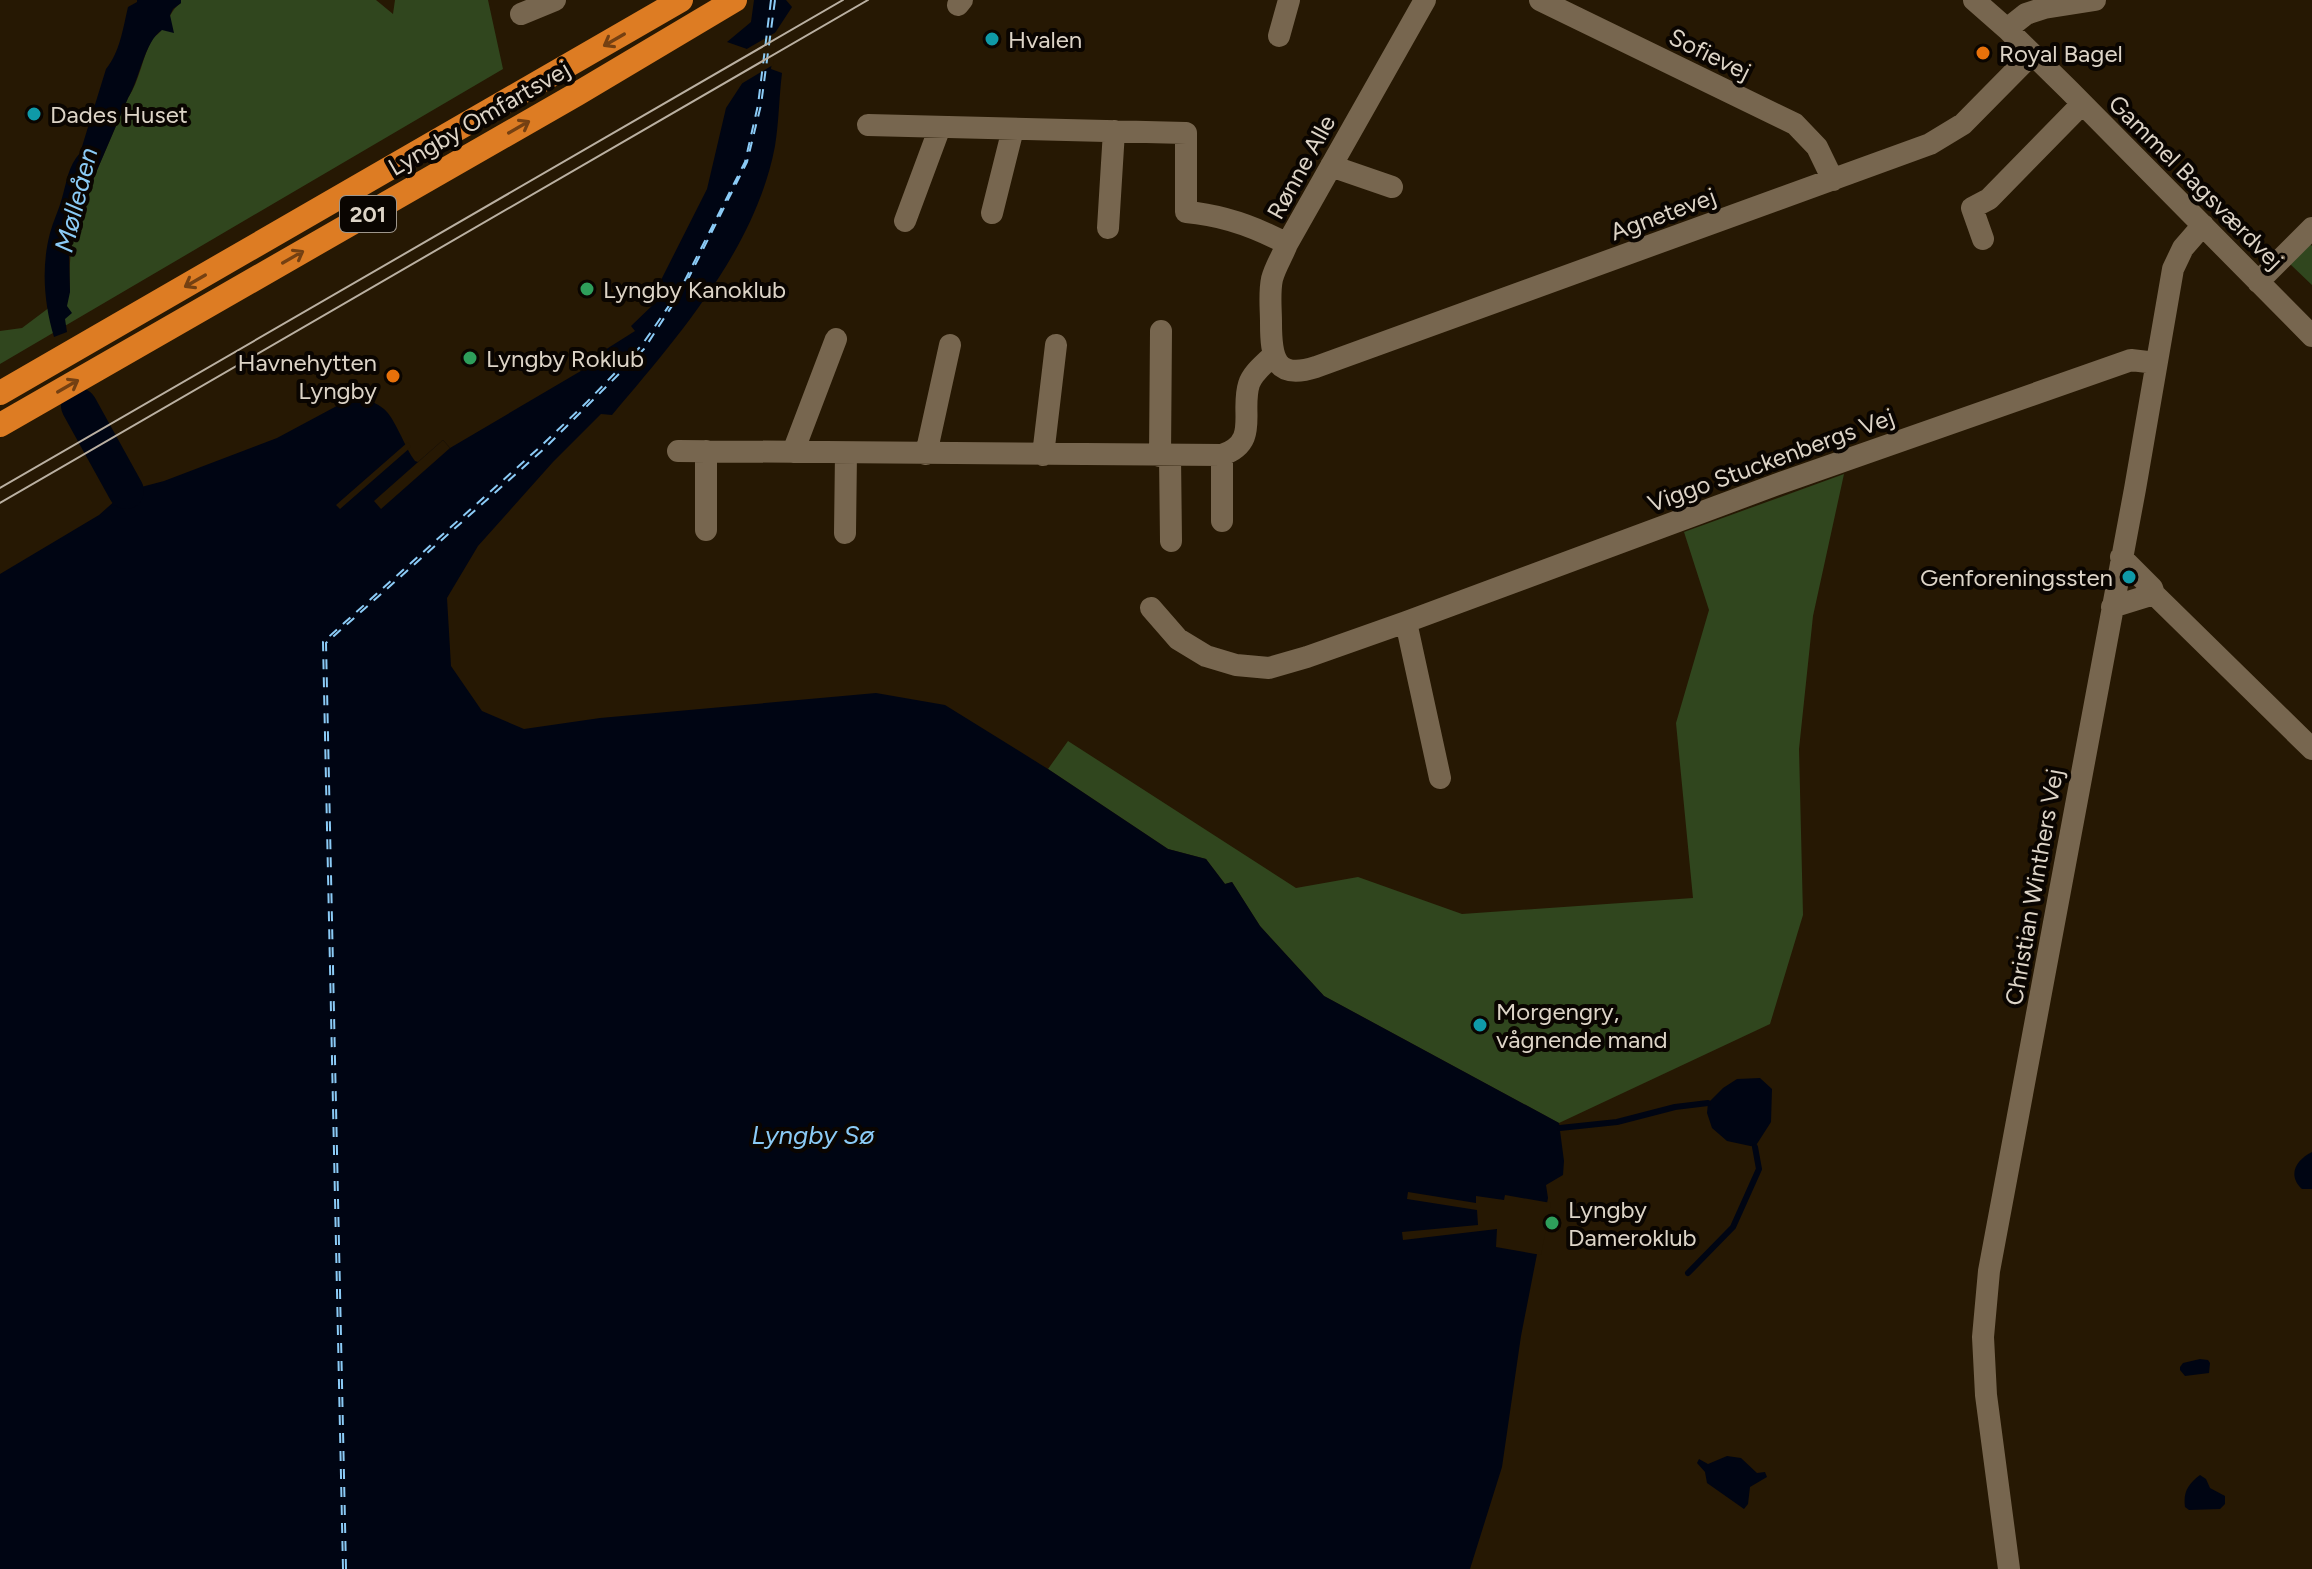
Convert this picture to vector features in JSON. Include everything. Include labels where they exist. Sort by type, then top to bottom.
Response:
[{"type":"highway","name":"Lyngby Omfartsvej","points":[[0,393],[681,0]]},
{"type":"highway","name":"Lyngby Omfartsvej","points":[[0,425],[735,0]]},
{"type":"street","points":[[521,14],[555,0]]},
{"type":"street","points":[[1279,36],[1289,0]]},
{"type":"street","name":"Rønne Alle","points":[[1278,361],[1270,291],[1273,274],[1425,0]]},
{"type":"street","name":"Sofievej","points":[[1540,0],[1795,124],[1817,147],[1833,180]]},
{"type":"street","name":"Gammel Bagsværdvej","points":[[1974,0],[2007,29],[2312,336]]},
{"type":"street","points":[[2007,29],[2026,14],[2044,8],[2095,0]]},
{"type":"street","name":"Agnetevej","points":[[1278,361],[1302,371],[1316,367],[1930,144],[1963,124],[2032,54]]},
{"type":"street","points":[[1983,239],[1972,208],[1989,199],[2082,104]]},
{"type":"street","points":[[868,125],[1186,133],[1186,212],[1213,214],[1255,227],[1287,244]]},
{"type":"street","points":[[905,221],[940,127]]},
{"type":"street","points":[[992,213],[1013,129]]},
{"type":"street","points":[[1108,228],[1114,131]]},
{"type":"street","points":[[1331,166],[1392,187]]},
{"type":"street","name":"Christian Winthers Vej","points":[[2009,1569],[1986,1395],[1983,1337],[1989,1271],[2173,269],[2183,248],[2203,225]]},
{"type":"street","points":[[2258,282],[2312,228]]},
{"type":"street","points":[[1161,331],[1171,541]]},
{"type":"street","points":[[793,452],[836,339]]},
{"type":"street","points":[[926,454],[950,345]]},
{"type":"street","points":[[1043,455],[1056,345]]},
{"type":"street","name":"Viggo Stuckenbergs Vej","points":[[1151,608],[1178,639],[1206,656],[1236,665],[1269,668],[1406,622],[1775,485],[2131,360],[2156,363]]},
{"type":"street","points":[[678,451],[1222,455],[1232,451],[1245,436],[1249,385],[1255,373],[1278,361]]},
{"type":"street","points":[[706,451],[706,530]]},
{"type":"street","points":[[845,533],[846,453]]},
{"type":"street","points":[[1222,455],[1222,521]]},
{"type":"street","points":[[2121,557],[2152,588],[2154,594],[2312,749]]},
{"type":"street","points":[[2112,607],[2154,594]]},
{"type":"street","points":[[1406,622],[1440,778]]},
{"type":"green space","points":[[181,0],[376,0],[393,14],[395,0],[488,0],[503,69],[0,364],[0,331],[22,328],[70,292],[71,248],[82,207],[149,45]]},
{"type":"green space","points":[[2310,244],[2312,246],[2312,285],[2290,264]]},
{"type":"green space","points":[[1844,474],[1813,616],[1799,749],[1803,915],[1770,1024],[1559,1123],[1324,996],[1260,926],[1232,882],[1225,884],[1206,859],[1168,849],[1048,769],[1068,741],[1296,888],[1358,877],[1462,914],[1693,898],[1676,723],[1709,610],[1684,532]]},
{"type":"water","points":[[137,0],[181,0],[181,3],[170,15],[174,33],[162,30],[146,52],[83,205],[69,254],[70,292],[67,306],[72,313],[65,319],[67,332],[54,337],[45,285],[45,259],[50,233],[70,168],[80,153],[106,69],[118,47],[128,7]]},
{"type":"water","name":"Lyngby Sø","points":[[754,0],[786,0],[792,7],[775,33],[771,69],[782,73],[775,146],[751,220],[711,290],[637,386],[612,415],[601,414],[553,462],[478,546],[447,598],[451,666],[482,711],[524,729],[600,718],[876,693],[945,705],[1168,849],[1206,859],[1225,884],[1232,882],[1260,926],[1324,996],[1559,1123],[1563,1175],[1546,1185],[1548,1198],[1521,1336],[1502,1467],[1470,1569],[0,1569],[0,574],[99,515],[126,491],[164,481],[277,438],[361,393],[388,413],[418,462],[443,440],[450,448],[591,365],[589,360],[635,331],[631,326],[658,300],[650,289],[661,280],[707,189],[726,108],[743,82],[747,49],[727,42],[751,22]]},
{"type":"water","points":[[1760,1078],[1772,1089],[1771,1122],[1755,1147],[1727,1141],[1712,1128],[1707,1113],[1708,1103],[1737,1079]]},
{"type":"water","points":[[2312,1152],[2312,1189],[2302,1189],[2295,1178],[2295,1168]]},
{"type":"water","points":[[2200,1359],[2210,1363],[2209,1373],[2185,1376],[2180,1370],[2183,1363]]},
{"type":"water","points":[[1727,1456],[1741,1458],[1757,1473],[1765,1472],[1767,1477],[1750,1487],[1748,1504],[1744,1509],[1707,1483],[1705,1472],[1697,1463],[1699,1459],[1708,1464]]},
{"type":"water","points":[[2200,1475],[2210,1488],[2225,1496],[2225,1504],[2220,1509],[2189,1510],[2185,1507],[2187,1489]]},
{"type":"pier","points":[[778,31],[773,65],[741,84],[745,50]]},
{"type":"pier","points":[[443,440],[450,448],[381,509],[374,501]]},
{"type":"pier","points":[[408,442],[411,447],[340,509],[336,505]]},
{"type":"pier","points":[[1408,1192],[1476,1203],[1476,1196],[1504,1200],[1505,1195],[1551,1203],[1541,1255],[1496,1247],[1497,1229],[1403,1240],[1402,1232],[1478,1225],[1477,1210],[1407,1199]]},
{"type":"waterway","name":"Mølleåen","points":[[79,406],[126,491]]},
{"type":"waterway","points":[[1560,1128],[1617,1122],[1675,1107],[1708,1103]]},
{"type":"waterway","points":[[1688,1273],[1733,1227],[1759,1169],[1755,1147]]},
{"type":"ferry route","points":[[343,1569],[323,642],[541,446],[587,402],[651,332],[681,288],[745,162],[758,105],[771,0]]},
{"type":"ferry route","points":[[346,1569],[326,643],[544,449],[644,349],[683,289],[747,162],[761,105],[775,0]]},
{"type":"tram line","points":[[0,488],[843,0]]},
{"type":"tram line","points":[[0,503],[868,0]]},
{"type":"place","name":"Hvalen","points":[[992,39]]},
{"type":"place","name":"Royal Bagel","points":[[1983,53]]},
{"type":"place","name":"Dades Huset","points":[[34,114]]},
{"type":"place","name":"Lyngby Kanoklub","points":[[587,289]]},
{"type":"place","name":"Lyngby Roklub","points":[[470,358]]},
{"type":"place","name":"Havnehytten Lyngby","points":[[393,376]]},
{"type":"place","name":"Genforeningssten","points":[[2129,577]]},
{"type":"place","name":"Morgengry, vågnende mand","points":[[1480,1025]]},
{"type":"place","name":"Lyngby Dameroklub","points":[[1552,1223]]}]
